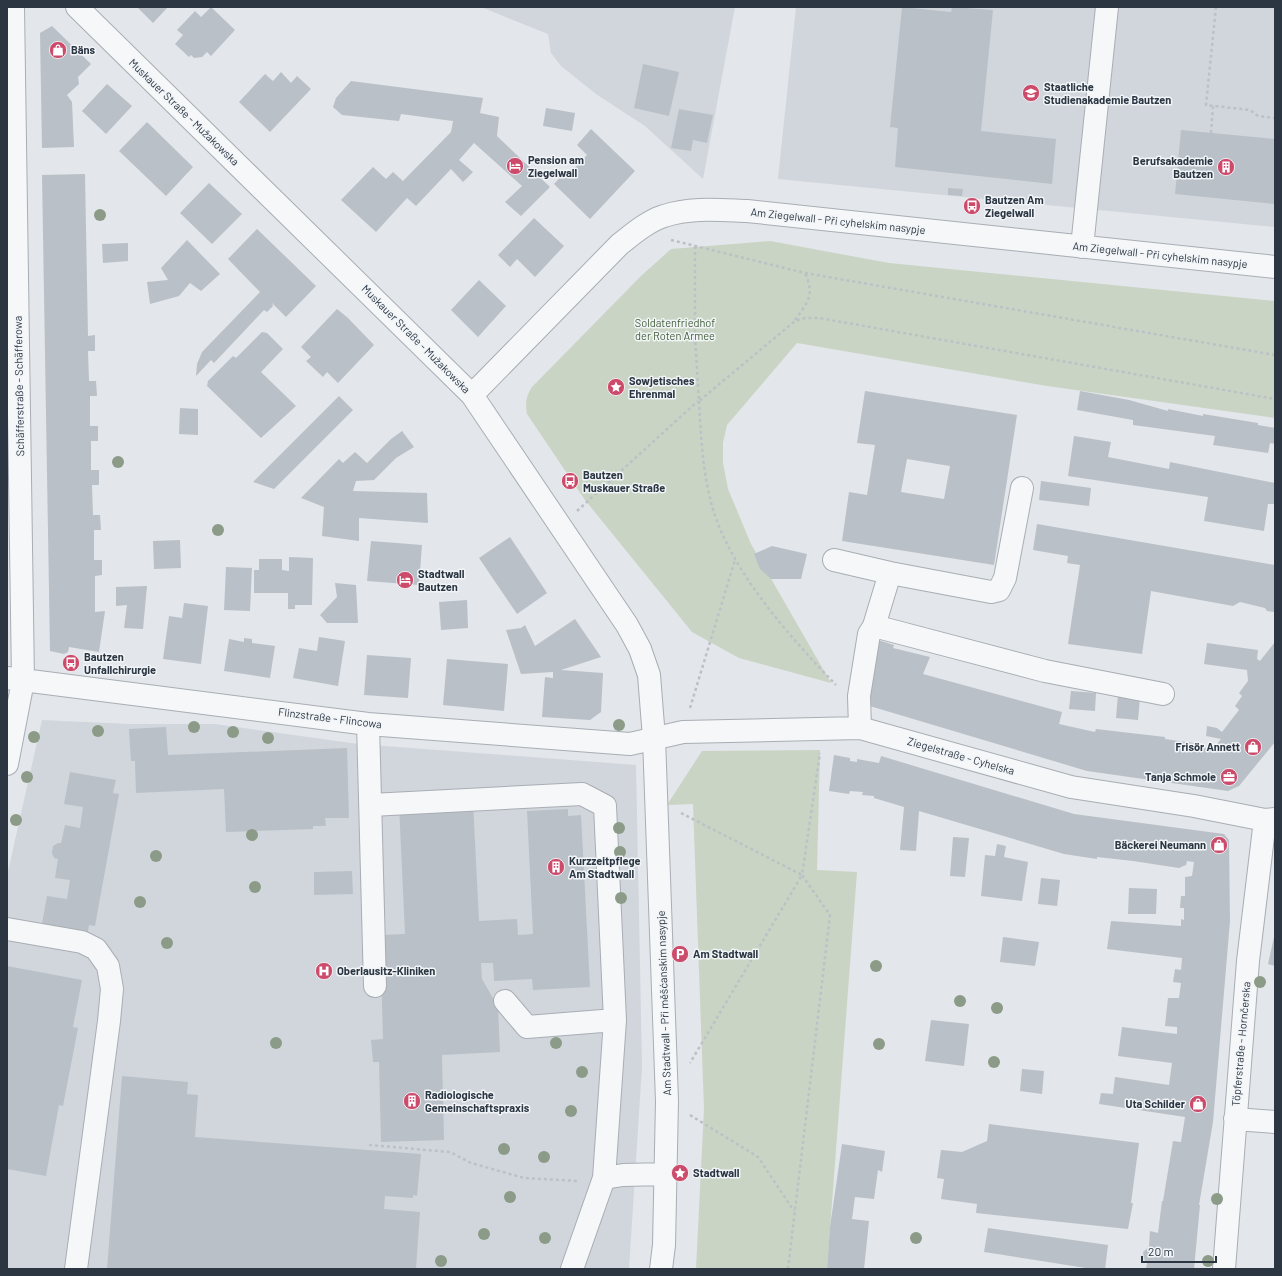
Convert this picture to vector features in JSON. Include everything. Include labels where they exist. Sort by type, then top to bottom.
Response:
[{"type":"street","name":"Schäfferstraße - Schäfferowa","points":[[7,764],[15,679],[13,7]]},
{"type":"street","name":"Muskauer Straße - Mužakowska","points":[[77,7],[472,396],[627,625],[640,649],[649,675],[654,738]]},
{"type":"street","points":[[1082,247],[1107,7]]},
{"type":"street","name":"Am Ziegelwall - Při cyhelskim nasypje","points":[[472,396],[620,244],[636,231],[665,216],[711,210],[747,211],[1275,267]]},
{"type":"street","points":[[834,560],[890,574],[991,592],[999,590],[1005,578],[1022,488]]},
{"type":"street","points":[[860,728],[859,696],[869,634],[874,626],[890,574]]},
{"type":"street","points":[[874,626],[1046,671],[1163,694]]},
{"type":"street","name":"Flinzstraße - Flincowa","points":[[15,679],[368,724],[630,744],[654,738]]},
{"type":"street","points":[[368,724],[375,986]]},
{"type":"street","name":"Ziegelstraße - Cyhelska","points":[[654,738],[683,732],[860,728],[1071,787],[1194,806],[1272,816]]},
{"type":"street","name":"Am Stadtwall - Při měšćanskim nasypje","points":[[654,738],[667,1101],[664,1245],[661,1269]]},
{"type":"street","points":[[371,805],[582,794],[605,806],[615,1020],[604,1178],[572,1269]]},
{"type":"street","name":"Töpferstraße - Hornčerska","points":[[1224,1269],[1248,961],[1272,816]]},
{"type":"street","points":[[7,929],[82,942],[96,949],[108,966],[112,989],[109,1021],[76,1269]]},
{"type":"street","points":[[505,1001],[527,1027],[615,1020]]},
{"type":"street","points":[[1235,1119],[1275,1122]]},
{"type":"street","points":[[604,1178],[623,1175],[666,1174]]},
{"type":"path","points":[[1216,7],[1206,105],[1250,110],[1258,116],[1275,118]]},
{"type":"path","points":[[1211,133],[1214,106]]},
{"type":"path","points":[[841,690],[808,656],[767,605],[736,559],[722,533],[710,499],[703,463],[698,401],[695,337],[695,246],[805,273],[1275,355]]},
{"type":"path","points":[[559,524],[588,503],[698,401],[795,321],[806,304],[810,294],[811,285],[805,273]]},
{"type":"path","points":[[795,321],[805,318],[819,318],[1275,399]]},
{"type":"path","points":[[683,732],[736,559]]},
{"type":"path","points":[[688,1067],[802,875],[819,754],[825,749]]},
{"type":"path","points":[[657,801],[802,875],[830,915],[788,1269]]},
{"type":"path","points":[[667,1101],[758,1157],[795,1211]]},
{"type":"path","points":[[368,1145],[450,1152],[471,1163],[524,1178],[581,1181],[604,1178]]},
{"type":"shaded area","points":[[481,7],[735,7],[703,179],[645,126],[596,94],[561,66],[551,53],[548,34]]},
{"type":"shaded area","name":"Staatliche Studienakademie Bautzen","points":[[796,7],[1275,7],[1275,227],[778,179]]},
{"type":"shaded area","name":"Oberlausitz-Kliniken","points":[[42,720],[129,724],[215,724],[358,744],[636,765],[642,1066],[629,1269],[7,1269],[7,876]]},
{"type":"green space","name":"Soldatenfriedhof der Roten Armee","points":[[770,241],[889,263],[1275,301],[1275,418],[1047,386],[797,343],[727,425],[723,443],[723,463],[728,489],[751,544],[831,683],[739,658],[692,632],[585,500],[527,414],[526,403],[528,393],[532,387],[641,276],[671,249]]},
{"type":"green space","points":[[820,750],[817,870],[857,872],[827,1269],[696,1269],[704,1109],[693,804],[667,805],[702,751]]},
{"type":"building","points":[[137,7],[168,7],[153,23]]},
{"type":"building","points":[[211,7],[235,30],[211,56],[207,52],[202,57],[194,58],[191,55],[189,57],[175,44],[183,35],[177,30],[195,11],[201,17]]},
{"type":"building","points":[[902,7],[951,12],[952,7],[993,10],[981,131],[1056,139],[1052,184],[895,167],[898,128],[890,127]]},
{"type":"building","points":[[52,26],[91,64],[78,77],[79,84],[67,95],[72,102],[74,147],[42,148],[40,33]]},
{"type":"building","points":[[643,64],[679,72],[669,116],[634,108]]},
{"type":"building","points":[[281,72],[291,83],[297,76],[311,89],[270,132],[239,102],[265,74],[273,81]]},
{"type":"building","points":[[351,81],[483,98],[480,113],[499,117],[497,136],[550,187],[521,216],[505,202],[522,186],[474,143],[459,160],[473,172],[463,182],[451,169],[416,206],[407,198],[376,232],[341,200],[373,167],[386,179],[393,172],[403,181],[451,132],[453,121],[401,114],[399,121],[342,115],[333,107],[336,98]]},
{"type":"building","points":[[107,84],[132,106],[106,134],[82,111]]},
{"type":"building","points":[[546,108],[575,113],[572,131],[543,126]]},
{"type":"building","points":[[679,109],[713,115],[707,143],[693,140],[691,151],[671,148]]},
{"type":"building","points":[[147,122],[193,167],[166,196],[119,151]]},
{"type":"building","points":[[591,129],[635,171],[590,219],[554,184],[566,171],[569,174],[587,155],[577,145]]},
{"type":"building","name":"Berufsakademie Bautzen","points":[[1181,130],[1275,139],[1275,204],[1175,194]]},
{"type":"building","points":[[85,174],[88,336],[95,335],[95,351],[88,351],[89,381],[96,381],[97,396],[90,396],[90,426],[98,426],[98,441],[91,441],[91,470],[99,470],[99,485],[92,485],[93,515],[100,515],[101,530],[94,530],[94,560],[102,560],[102,575],[95,576],[95,612],[105,611],[99,652],[69,647],[68,652],[64,654],[50,651],[42,175]]},
{"type":"building","points":[[209,183],[242,214],[212,244],[180,213]]},
{"type":"building","points":[[948,188],[963,189],[962,196],[948,195]]},
{"type":"building","points":[[534,218],[564,246],[535,277],[517,259],[510,267],[498,255]]},
{"type":"building","points":[[257,229],[316,286],[286,317],[272,303],[273,306],[267,312],[264,310],[214,363],[211,360],[196,376],[197,364],[202,352],[260,292],[228,259]]},
{"type":"building","points":[[187,240],[220,274],[201,291],[190,283],[179,296],[150,304],[147,282],[168,280],[161,268]]},
{"type":"building","points":[[128,243],[128,261],[103,263],[102,244]]},
{"type":"building","points":[[479,280],[506,306],[478,337],[451,310]]},
{"type":"building","points":[[337,309],[348,318],[374,345],[338,383],[327,372],[323,377],[306,361],[311,357],[301,347]]},
{"type":"building","points":[[262,332],[267,333],[283,349],[261,372],[296,406],[261,438],[207,386],[208,381],[233,356],[236,358]]},
{"type":"building","points":[[865,391],[1017,415],[994,565],[842,541],[849,492],[867,495],[875,445],[857,443]],"holes":[[[907,459],[950,466],[944,499],[901,492]]]},
{"type":"building","points":[[1080,391],[1129,400],[1168,411],[1168,409],[1203,416],[1203,414],[1258,423],[1258,425],[1275,428],[1275,444],[1270,443],[1268,453],[1213,445],[1215,436],[1133,425],[1133,420],[1077,410]]},
{"type":"building","points":[[339,396],[353,410],[274,489],[253,482]]},
{"type":"building","points":[[180,408],[198,409],[198,435],[179,434]]},
{"type":"building","points":[[402,431],[414,447],[396,458],[374,480],[356,481],[353,491],[427,493],[428,523],[359,518],[359,541],[322,536],[324,507],[301,498],[339,459],[343,463],[355,452],[367,463],[391,439]]},
{"type":"building","points":[[1074,436],[1111,442],[1108,457],[1169,469],[1170,462],[1275,483],[1275,504],[1268,504],[1264,531],[1204,521],[1208,497],[1068,476]]},
{"type":"building","points":[[1041,481],[1091,488],[1089,506],[1039,500]]},
{"type":"building","points":[[1037,524],[1275,565],[1275,612],[1267,611],[1265,608],[1240,602],[1233,606],[1151,591],[1142,654],[1068,644],[1080,565],[1067,563],[1068,556],[1033,550]]},
{"type":"building","points":[[510,537],[547,593],[517,614],[479,558]]},
{"type":"building","points":[[180,540],[181,568],[154,569],[153,541]]},
{"type":"building","points":[[371,541],[422,545],[419,585],[367,581]]},
{"type":"building","points":[[772,546],[807,554],[801,579],[771,579],[760,569],[754,554]]},
{"type":"building","points":[[289,557],[313,558],[312,605],[295,605],[295,609],[288,609],[288,593],[254,593],[254,570],[259,570],[259,559],[282,559],[282,570],[289,571]]},
{"type":"building","points":[[226,567],[252,568],[250,611],[224,610]]},
{"type":"building","points":[[335,583],[356,585],[358,623],[327,623],[320,615],[337,597]]},
{"type":"building","points":[[147,586],[143,629],[124,628],[127,605],[116,606],[116,587]]},
{"type":"building","points":[[467,600],[468,628],[441,630],[439,602]]},
{"type":"building","points":[[184,603],[208,606],[201,664],[163,659],[169,616],[182,618]]},
{"type":"building","points":[[575,619],[601,657],[561,670],[603,673],[601,712],[590,720],[542,717],[545,677],[553,678],[553,672],[521,674],[506,630],[521,628],[525,625],[535,646]]},
{"type":"building","points":[[319,637],[345,641],[338,686],[293,678],[299,648],[317,651]]},
{"type":"building","points":[[244,638],[252,639],[252,643],[275,646],[270,678],[224,671],[229,639],[244,642]]},
{"type":"building","points":[[878,640],[894,645],[893,648],[930,657],[923,674],[1062,712],[1059,724],[1095,732],[1096,729],[1165,737],[1165,739],[1201,744],[1201,747],[1213,749],[1221,739],[1206,736],[1207,726],[1217,728],[1222,732],[1239,710],[1235,706],[1242,696],[1239,693],[1248,681],[1247,670],[1204,664],[1207,643],[1258,650],[1257,659],[1260,661],[1275,642],[1275,742],[1239,786],[1228,791],[1087,771],[863,704]]},
{"type":"building","points":[[367,655],[411,658],[408,698],[364,695]]},
{"type":"building","points":[[447,659],[508,664],[504,711],[443,705]]},
{"type":"building","points":[[1071,691],[1096,693],[1095,711],[1069,709]]},
{"type":"building","points":[[1118,695],[1140,698],[1138,720],[1116,718]]},
{"type":"building","points":[[166,727],[168,755],[347,748],[349,818],[325,818],[326,826],[313,826],[313,829],[226,832],[224,789],[136,793],[135,761],[131,761],[129,729]]},
{"type":"building","points":[[834,755],[850,758],[850,761],[857,762],[857,759],[879,763],[881,756],[1074,814],[1224,834],[1229,840],[1230,921],[1213,1122],[1199,1205],[1194,1269],[1146,1269],[1147,1263],[1145,1262],[1143,1252],[1149,1247],[1150,1231],[1158,1233],[1162,1201],[1173,1141],[1181,1142],[1185,1117],[1099,1104],[1101,1093],[1113,1094],[1115,1077],[1169,1085],[1172,1063],[1118,1056],[1122,1027],[1177,1034],[1177,1027],[1165,1026],[1168,998],[1179,998],[1181,983],[1173,982],[1175,969],[1181,970],[1182,958],[1107,949],[1111,921],[1181,926],[1181,919],[1184,920],[1184,908],[1180,908],[1181,896],[1185,896],[1185,877],[1192,876],[1194,862],[1187,861],[1186,865],[1179,868],[1133,861],[1097,857],[1097,859],[1064,854],[919,811],[916,851],[900,850],[904,807],[874,798],[874,796],[862,795],[863,792],[850,791],[849,794],[829,791]]},
{"type":"building","points":[[70,772],[116,780],[113,793],[119,794],[95,926],[89,925],[87,938],[41,929],[47,896],[67,899],[70,880],[55,878],[58,859],[54,858],[52,853],[53,846],[61,843],[65,825],[80,828],[83,807],[64,804]]},
{"type":"building","points":[[473,802],[479,921],[517,919],[518,935],[533,934],[527,811],[568,809],[568,816],[581,815],[590,987],[533,990],[532,979],[494,981],[493,963],[481,963],[482,979],[498,1007],[500,1052],[442,1055],[444,1140],[381,1142],[379,1062],[373,1062],[371,1040],[383,1039],[380,935],[405,934],[399,805]]},
{"type":"building","points":[[953,837],[969,838],[965,877],[950,876]]},
{"type":"building","points":[[997,844],[1006,846],[1004,857],[1028,862],[1022,901],[981,896],[985,855],[995,856]]},
{"type":"building","points":[[352,871],[353,894],[314,895],[314,872]]},
{"type":"building","points":[[1041,878],[1060,880],[1057,906],[1038,904]]},
{"type":"building","points":[[1129,888],[1157,889],[1156,914],[1128,914]]},
{"type":"building","points":[[1003,937],[1039,942],[1035,966],[1000,962]]},
{"type":"building","points":[[1275,937],[1275,966],[1268,964]]},
{"type":"building","points":[[7,966],[82,980],[73,1027],[78,1028],[63,1106],[59,1105],[46,1176],[7,1169]]},
{"type":"building","points":[[931,1020],[969,1024],[964,1066],[925,1061]]},
{"type":"building","points":[[1022,1069],[1044,1071],[1042,1094],[1020,1091]]},
{"type":"building","points":[[122,1076],[188,1082],[187,1094],[198,1095],[195,1137],[421,1154],[417,1196],[413,1195],[413,1198],[385,1196],[384,1209],[420,1212],[416,1269],[107,1269]]},
{"type":"building","points":[[989,1124],[1139,1143],[1131,1203],[1133,1203],[1128,1229],[976,1213],[977,1204],[941,1199],[944,1179],[937,1178],[941,1150],[962,1152],[987,1141]]},
{"type":"building","points":[[842,1144],[885,1151],[882,1172],[878,1170],[874,1199],[855,1197],[852,1219],[869,1221],[864,1269],[827,1269],[830,1227]]},
{"type":"building","points":[[988,1228],[1108,1245],[1105,1269],[1092,1269],[984,1252]]},
{"type":"place","name":"Bäns","points":[[58,50]]},
{"type":"place","name":"Staatliche Studienakademie Bautzen","points":[[1031,93]]},
{"type":"place","name":"Pension am Ziegelwall","points":[[515,166]]},
{"type":"place","name":"Berufsakademie Bautzen","points":[[1226,167]]},
{"type":"place","name":"Bautzen Am Ziegelwall","points":[[972,206]]},
{"type":"place","name":"Sowjetisches Ehrenmal","points":[[616,387]]},
{"type":"place","name":"Bautzen Muskauer Straße","points":[[570,481]]},
{"type":"place","name":"Stadtwall Bautzen","points":[[405,580]]},
{"type":"place","name":"Bautzen Unfallchirurgie","points":[[71,663]]},
{"type":"place","name":"Frisör Annett","points":[[1253,747]]},
{"type":"place","name":"Tanja Schmole","points":[[1229,777]]},
{"type":"place","name":"Bäckerei Neumann","points":[[1219,845]]},
{"type":"place","name":"Kurzzeitpflege Am Stadtwall","points":[[556,867]]},
{"type":"place","name":"Am Stadtwall","points":[[680,954]]},
{"type":"place","name":"Oberlausitz-Kliniken","points":[[324,971]]},
{"type":"place","name":"Radiologische Gemeinschaftspraxis","points":[[412,1101]]},
{"type":"place","name":"Uta Schilder","points":[[1198,1104]]},
{"type":"place","name":"Stadtwall","points":[[680,1173]]}]
